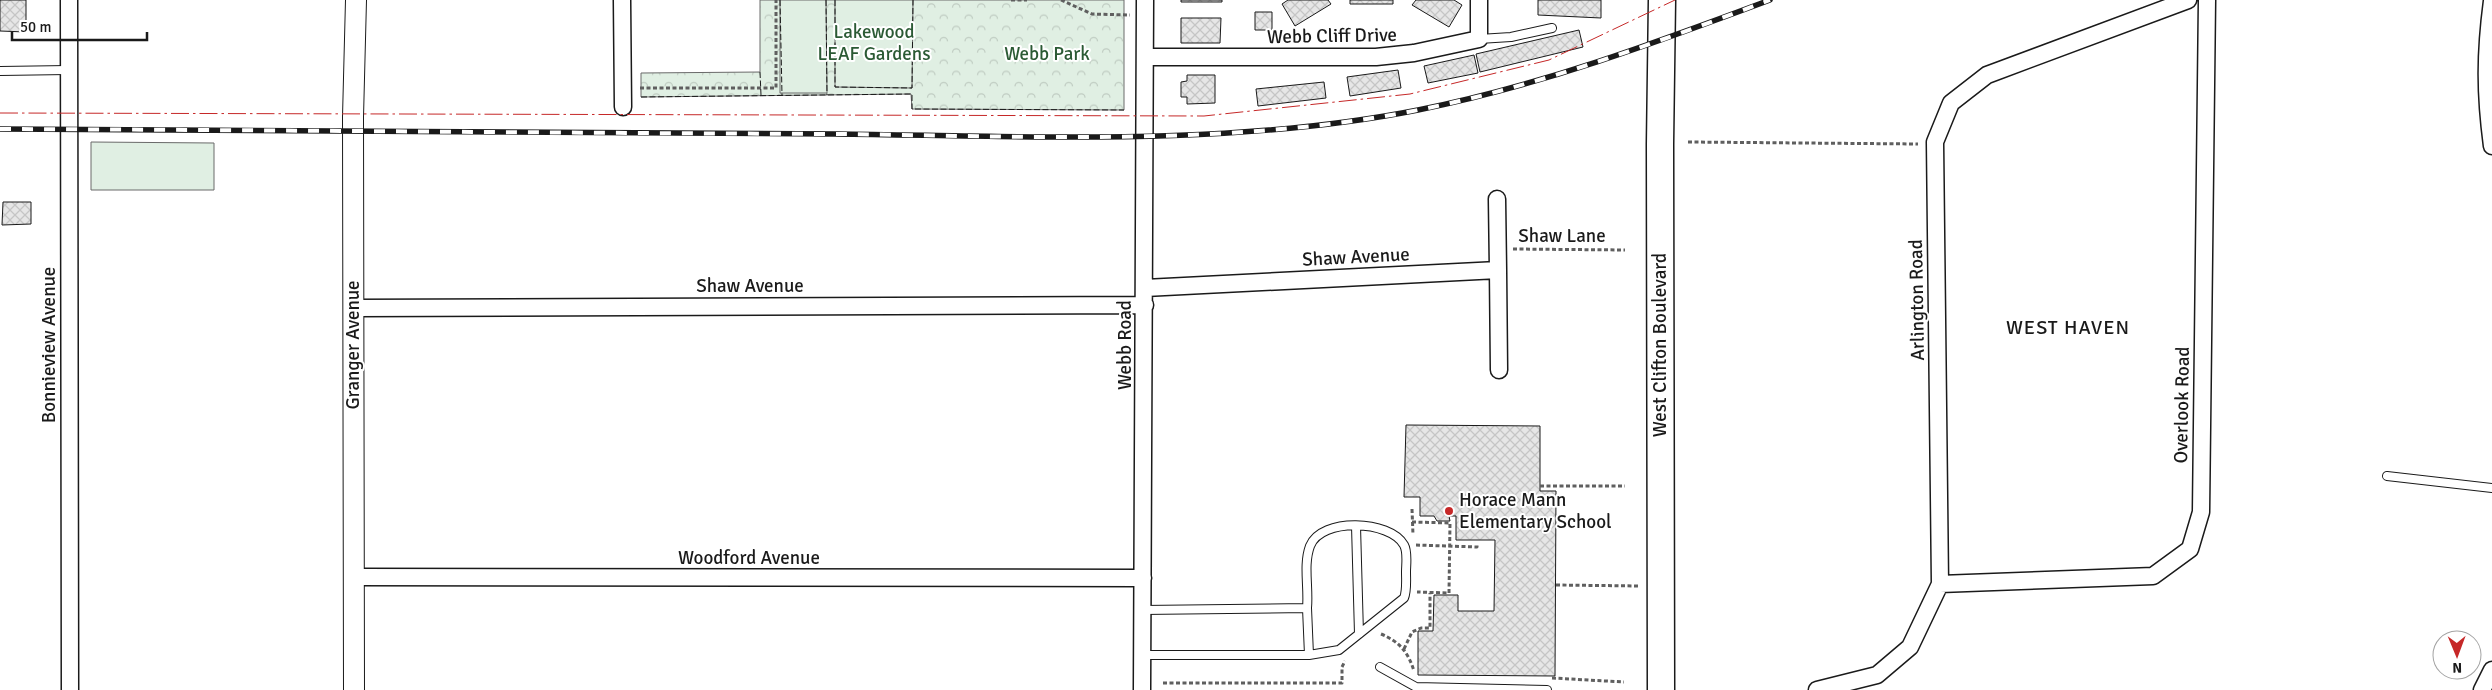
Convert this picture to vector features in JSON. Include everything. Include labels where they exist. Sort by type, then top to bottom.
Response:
[{"type":"main road","name":"West Clifton Boulevard","points":[[1661,690],[1660,135],[1662,0]]},
{"type":"street","name":"Bonnieview Avenue","points":[[69,0],[70,690]]},
{"type":"street","name":"Granger Avenue","points":[[354,690],[355,578],[352,401],[354,308],[353,117],[356,0]]},
{"type":"street","points":[[622,0],[623,107]]},
{"type":"street","points":[[1479,0],[1479,40]]},
{"type":"street","name":"Arlington Road","points":[[1817,690],[1876,675],[1910,647],[1940,584],[1936,142],[1952,103],[1987,75],[2188,0]]},
{"type":"street","name":"Overlook Road","points":[[1940,584],[2153,576],[2190,549],[2201,512],[2207,0]]},
{"type":"street","points":[[2492,1],[2486,51],[2486,104],[2492,146]]},
{"type":"street","name":"Webb Road","points":[[1142,690],[1146,305],[1145,7]]},
{"type":"street","name":"Webb Cliff Drive","points":[[1145,57],[1376,56],[1414,54],[1479,40]]},
{"type":"street","points":[[1497,199],[1499,370]]},
{"type":"street","name":"Shaw Avenue","points":[[1145,288],[1498,270]]},
{"type":"street","name":"Shaw Avenue","points":[[354,308],[1146,305]]},
{"type":"street","name":"Woodford Avenue","points":[[355,578],[1143,578]]},
{"type":"street","points":[[2482,690],[2492,670]]},
{"type":"lane","points":[[1479,40],[1552,28]]},
{"type":"lane","points":[[0,71],[68,70]]},
{"type":"lane","points":[[2387,476],[2492,488]]},
{"type":"lane","points":[[1143,655],[1309,656],[1339,650],[1404,598],[1406,551],[1401,541],[1385,530],[1370,525],[1331,528],[1315,538],[1310,546],[1307,608],[1309,656]]},
{"type":"lane","points":[[1356,526],[1359,634]]},
{"type":"lane","points":[[1142,610],[1307,608]]},
{"type":"lane","points":[[1380,667],[1416,687],[1547,690]]},
{"type":"path","points":[[637,88],[776,88],[776,0]]},
{"type":"path","points":[[1011,0],[1026,0]]},
{"type":"path","points":[[1061,0],[1092,14],[1145,7]]},
{"type":"path","points":[[1688,142],[1918,144]]},
{"type":"path","name":"Shaw Lane","points":[[1498,249],[1625,250]]},
{"type":"path","points":[[1540,486],[1625,486]]},
{"type":"path","points":[[1412,522],[1450,523],[1449,592],[1416,592]]},
{"type":"path","points":[[1416,546],[1477,547],[1477,543]]},
{"type":"path","points":[[1556,585],[1661,586]]},
{"type":"path","points":[[1404,649],[1412,632],[1416,629],[1430,628],[1430,592]]},
{"type":"path","points":[[1381,634],[1398,642],[1404,649],[1418,676]]},
{"type":"path","points":[[1546,678],[1624,682]]},
{"type":"green space","name":"Webb Park","points":[[760,0],[1124,0],[1124,110],[912,109],[911,94],[641,97],[641,73],[760,72]]},
{"type":"green space","points":[[780,0],[826,0],[827,93],[780,93]]},
{"type":"green space","name":"Lakewood LEAF Gardens","points":[[835,0],[913,0],[912,88],[835,87]]},
{"type":"green space","points":[[91,142],[214,143],[214,190],[91,190]]},
{"type":"building","points":[[0,0],[26,0],[26,32],[0,31]]},
{"type":"building","points":[[1181,0],[1222,0],[1222,2],[1181,2]]},
{"type":"building","points":[[1288,0],[1328,0],[1331,4],[1295,26],[1282,4]]},
{"type":"building","points":[[1350,0],[1393,0],[1393,4],[1350,4]]},
{"type":"building","points":[[1416,0],[1454,0],[1462,5],[1449,27],[1412,5]]},
{"type":"building","points":[[1538,0],[1601,0],[1601,18],[1538,15]]},
{"type":"building","points":[[1255,12],[1272,12],[1272,30],[1255,30]]},
{"type":"building","points":[[1181,18],[1221,18],[1220,43],[1181,43]]},
{"type":"building","points":[[1579,30],[1583,47],[1480,72],[1476,54]]},
{"type":"building","points":[[1474,55],[1478,73],[1428,83],[1424,66]]},
{"type":"building","points":[[1398,70],[1401,88],[1350,96],[1347,77]]},
{"type":"building","points":[[1187,75],[1215,75],[1215,103],[1187,104],[1187,97],[1181,97],[1181,82],[1187,81]]},
{"type":"building","points":[[1324,82],[1326,98],[1258,106],[1256,89]]},
{"type":"building","points":[[3,202],[31,202],[31,224],[2,225]]},
{"type":"building","points":[[1406,425],[1540,426],[1540,491],[1556,491],[1555,676],[1418,675],[1418,631],[1433,631],[1434,595],[1458,595],[1458,611],[1494,611],[1495,540],[1456,540],[1456,516],[1449,516],[1450,521],[1437,521],[1434,516],[1420,516],[1420,497],[1404,497]]},
{"type":"railway","points":[[0,129],[1054,137],[1128,137],[1275,130],[1347,122],[1418,110],[1508,89],[1596,62],[1770,0]]},
{"type":"fence","points":[[780,0],[782,95]]},
{"type":"fence","points":[[826,0],[827,95]]},
{"type":"fence","points":[[835,0],[835,87],[912,88],[913,0]]},
{"type":"fence","points":[[760,72],[761,95]]},
{"type":"fence","points":[[641,97],[912,94],[912,109],[1124,110]]},
{"type":"power","points":[[0,113],[1204,116],[1410,94],[1549,60],[1675,0]]},
{"type":"place","name":"Horace Mann Elementary School","points":[[1449,511]]},
{"type":"district","name":"WEST HAVEN","points":[[2068,327]]}]
